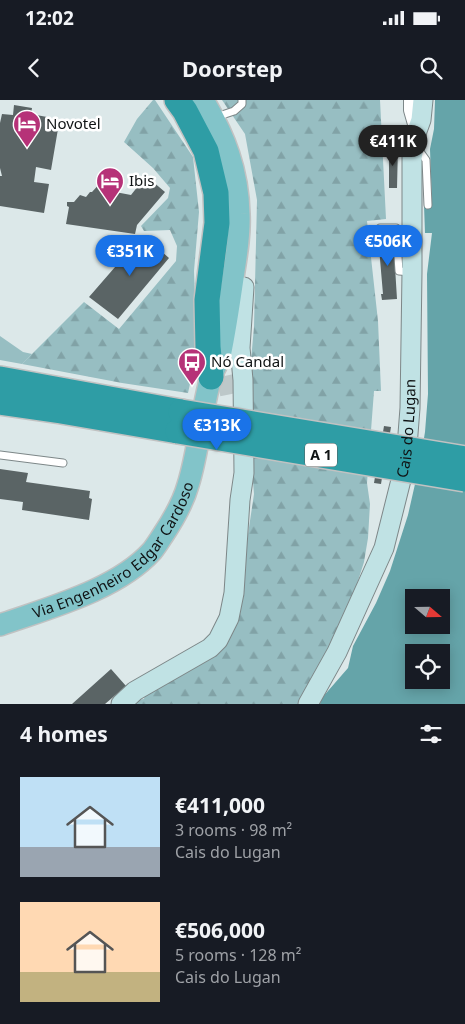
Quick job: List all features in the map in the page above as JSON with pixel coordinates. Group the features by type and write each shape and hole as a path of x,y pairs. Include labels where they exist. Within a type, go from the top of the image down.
{"highway":[{"path":"177,100 185,111 206,151 216,193 217,223 207,300 212,340 211,377"},
{"name":"A 1","path":"0,379 179,422 465,479"},
{"name":"A 1","path":"0,402 61,411 179,422 465,460"}],"main road":[{"name":"Via Engenheiro Edgar Cardoso","path":"0,625 59,604 95,589 128,572 152,550 172,521 188,485 211,377 219,359 223,308 238,243 239,214 232,164 225,140 203,100"},
{"path":"217,107 234,142 244,182 247,226 244,287"}],"street":[{"path":"193,100 214,138 226,182 228,224 223,308"},
{"path":"411,100 411,110 417,131"},
{"name":"Cais do Lugan","path":"308,704 337,652 384,548 406,460 410,408 412,158 421,120 423,100"},
{"path":"121,704 136,691 210,648 218,640 229,618 234,593 240,500 244,472 243,380 240,348 244,287"},
{"path":"230,396 234,472 240,500"}],"lane":[{"path":"217,107 234,111 242,104 242,100"},
{"path":"413,151 421,153 426,160 428,205"},
{"path":"380,228 396,228 398,271 412,272"},
{"path":"0,455 63,463"}],"green space":[{"path":"155,100 193,157 199,212 194,271 197,352 188,393 122,383 22,364 84,302 119,329 176,261 177,246 170,230 144,231 141,226 168,198 170,188 153,168 124,142 137,119"},
{"path":"222,100 380,100 386,219 367,221 378,321 381,391 374,391 367,483 370,504 368,538 364,562 357,584 328,652 299,704 130,704 144,699 145,694 223,646 238,622 244,561 254,494 247,405 254,327 257,200 245,134"},
{"path":"0,336 23,352 32,354 22,364 0,360"}],"shaded area":[{"path":"435,100 465,100 465,704 320,704 321,699 348,668 353,646 376,603 390,571 408,515 420,462 428,394 427,274 432,233 425,233 424,205 432,205 430,149 434,129"}],"building":[{"name":"Novotel","path":"14,105 32,108 31,114 47,117 45,126 58,129 51,170 36,167 34,182 49,184 44,213 0,206 0,176 2,176 0,168 0,123 2,114 13,115"},
{"path":"389,146 398,146 397,188 389,188"},
{"name":"Ibis","path":"146,176 165,192 137,225 135,234 66,224 69,207 67,202 74,202 80,195 86,197 103,180 104,185 109,186 110,191 131,195"},
{"path":"393,235 397,299 382,300 378,236"},
{"path":"142,236 152,244 155,240 164,247 161,251 169,258 118,319 89,297"},
{"path":"384,426 391,427 390,433 383,432"},
{"path":"0,469 28,473 26,482 90,491 89,498 92,499 89,520 22,510 23,502 0,499"},
{"path":"375,477 382,478 381,484 374,483"},
{"path":"111,669 126,686 105,704 72,704"}],"tunnel":[{"path":"222,348 230,396"}],"place":[{"name":"Novotel","path":"27,148"},
{"name":"Ibis","path":"110,205"},
{"name":"Nó Candal","path":"192,386"}]}
